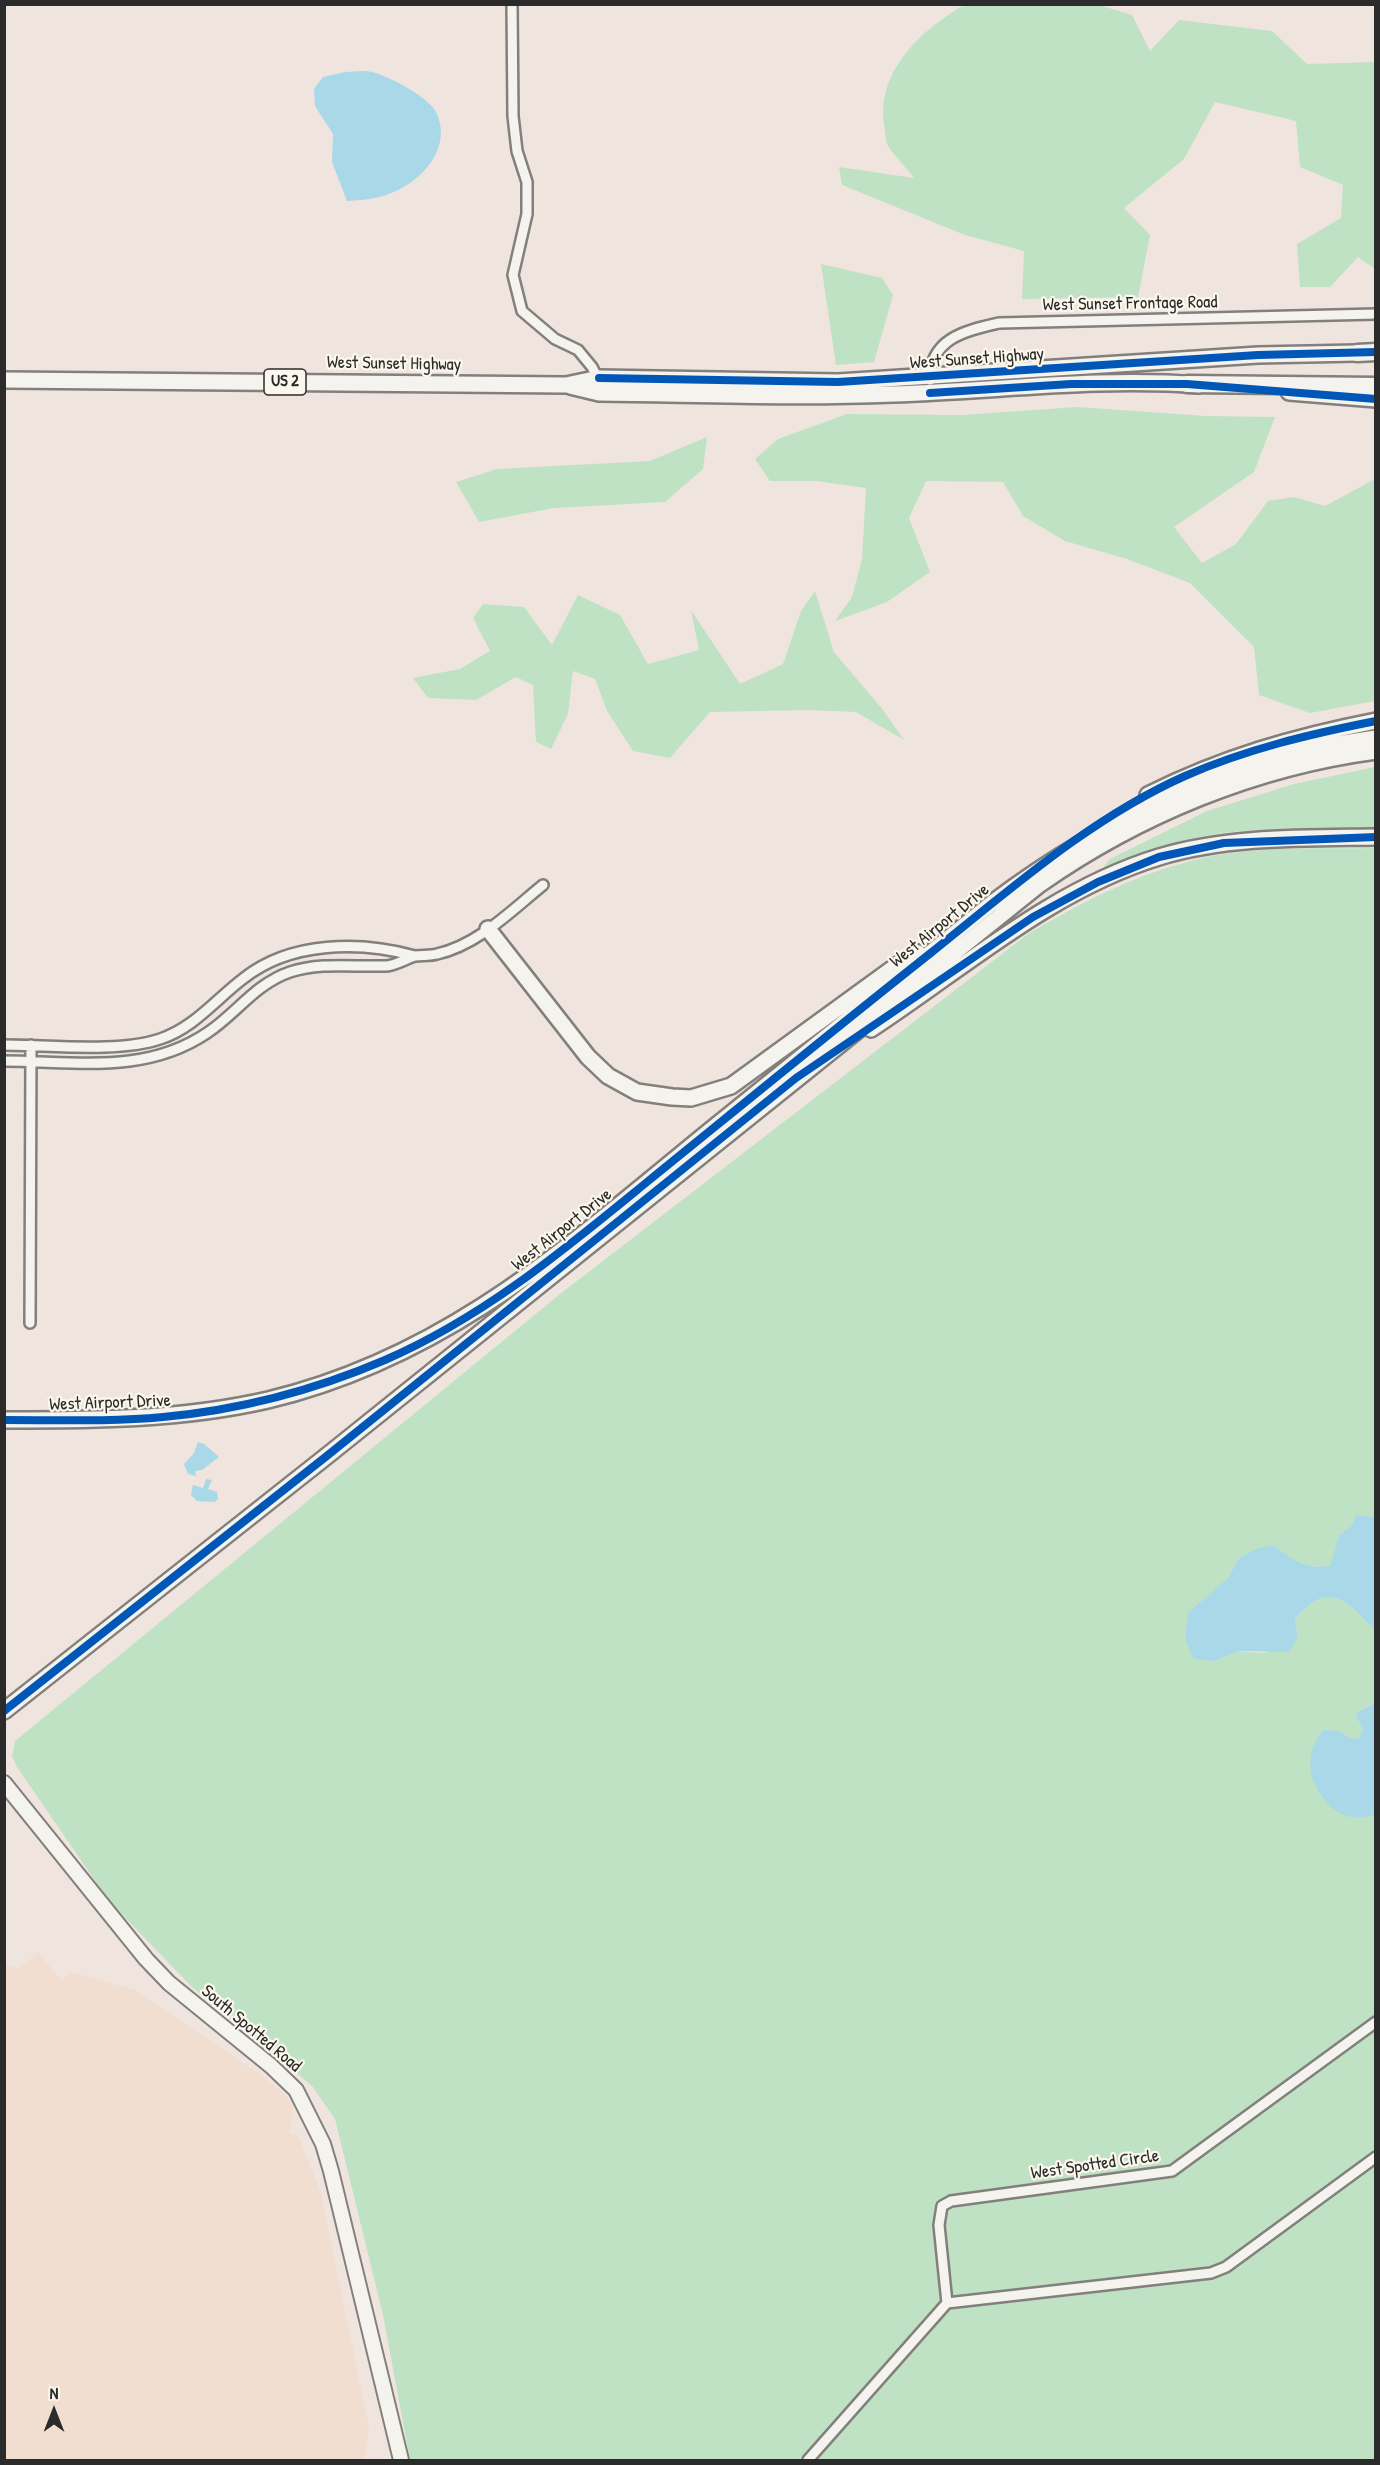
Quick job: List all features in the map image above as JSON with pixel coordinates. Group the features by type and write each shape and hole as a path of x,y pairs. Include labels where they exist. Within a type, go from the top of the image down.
{"highway":[{"path":"1358,353 1376,352"},
{"name":"US 2","path":"1187,384 1376,386"}],"main road":[{"name":"West Sunset Highway","path":"4,380 566,385 778,395 930,385 1258,354 1358,353"},
{"name":"West Sunset Highway","path":"930,385 1187,384 1376,399"},
{"path":"1048,862 1084,832 1128,805 1183,778 1240,754 1292,739 1376,721"},
{"name":"West Airport Drive","path":"4,1420 118,1420 210,1411 269,1399 314,1386 384,1360 436,1335 542,1267 964,926 1048,862 1124,818 1210,779 1293,753 1376,738"},
{"name":"West Airport Drive","path":"4,1711 1058,871 1107,841 1196,799 1252,779 1312,762 1376,751"},
{"path":"796,1078 1033,917 1089,886 1129,869 1159,857 1224,843 1376,837"},
{"path":"488,929 588,1057 608,1076 637,1092 691,1098 731,1086 896,966 964,926"},
{"name":"South Spotted Road","path":"4,1783 146,1959 186,1998 271,2066 296,2090 312,2118 329,2162 401,2460"}],"street":[{"path":"512,4 513,116 517,151 527,182 527,214 513,275 522,311 555,339 578,350 598,386"},
{"name":"West Sunset Frontage Road","path":"930,385 930,364 940,345 968,330 999,323 1376,314"},
{"path":"4,1061 141,1061 176,1051 212,1030 259,988 289,972 329,966 388,966 415,956 437,954 488,929 543,885"},
{"path":"4,1045 133,1044 170,1035 198,1018 259,967 283,956 328,948 389,949 415,956"},
{"path":"283,956 289,972"},
{"path":"170,1035 176,1051"},
{"path":"30,1323 31,1045"},
{"name":"West Spotted Circle","path":"947,2303 939,2225 942,2206 951,2201 1172,2171 1376,2022"},
{"path":"808,2460 947,2303 1211,2273 1226,2267 1376,2157"}],"shaded area":[{"path":"38,1952 61,1980 70,1972 135,1990 265,2078 284,2094 293,2106 290,2134 298,2135 321,2193 369,2428 364,2460 5,2460 5,1965 19,1969"}],"green space":[{"path":"964,5 1099,5 1132,15 1150,51 1179,20 1272,31 1307,64 1375,62 1375,269 1358,257 1330,287 1300,287 1297,244 1341,218 1343,185 1300,167 1296,121 1215,102 1184,159 1124,208 1150,235 1138,297 1022,299 1024,251 965,235 842,185 839,167 914,178 887,144 884,104 888,86 895,69 919,39 933,26"},
{"path":"821,264 882,278 893,295 874,362 836,365"},
{"path":"1077,407 1206,416 1275,417 1254,472 1174,527 1202,563 1236,544 1268,501 1294,497 1325,506 1375,479 1375,701 1310,713 1259,695 1254,647 1190,583 1127,559 1065,541 1023,516 1003,482 926,481 909,518 930,572 887,602 835,621 852,597 862,559 866,488 816,481 770,481 755,459 778,439 847,414 962,415"},
{"path":"707,437 703,469 665,502 554,508 479,522 456,482 497,469 650,461"},
{"path":"815,591 834,652 883,710 904,740 856,712 809,710 710,712 670,758 633,751 607,711 595,679 573,671 568,714 551,749 536,742 533,685 516,677 476,700 428,698 413,678 460,669 490,651 473,618 483,604 524,607 552,645 578,595 620,615 648,664 699,650 691,610 740,684 783,664 801,611"},
{"path":"1375,767 1375,828 1276,829 1226,833 1177,842 1103,868 1110,859 1207,811 1294,784"},
{"path":"1375,848 1375,1517 1356,1515 1351,1526 1339,1535 1332,1565 1307,1566 1287,1556 1274,1545 1239,1558 1228,1578 1210,1596 1215,1661 1237,1651 1265,1653 1298,1637 1295,1619 1307,1607 1328,1597 1346,1603 1375,1631 1375,1703 1358,1712 1356,1718 1363,1728 1359,1738 1352,1739 1339,1731 1350,1817 1375,1815 1375,2460 410,2460 383,2315 335,2119 312,2086 192,1987 109,1901 17,1767 12,1756 15,1741 560,1294 1028,934 1108,891 1172,866 1194,860 1261,850"}],"water":[{"path":"369,71 409,88 433,108 441,129 440,143 435,156 426,168 403,188 372,199 347,201 332,162 333,134 315,106 314,89 323,77 345,72"},
{"path":"198,1442 204,1444 219,1457 202,1470 195,1471 196,1476 188,1474 184,1464 194,1453"},
{"path":"206,1479 212,1480 208,1489 217,1492 218,1499 215,1502 197,1501 191,1495 193,1485 203,1488"},
{"path":"1356,1515 1375,1517 1375,1631 1346,1603 1328,1597 1307,1607 1295,1619 1298,1637 1289,1652 1238,1651 1215,1661 1194,1659 1185,1640 1188,1613 1228,1578 1239,1558 1258,1548 1274,1545 1300,1563 1314,1567 1331,1565 1339,1535 1351,1526"},
{"path":"1375,1703 1375,1815 1347,1816 1326,1802 1318,1791 1311,1774 1313,1747 1323,1730 1339,1731 1352,1739 1359,1738 1363,1728 1356,1718 1358,1712"}],"cycle path":[{"path":"599,378 838,382 1258,355 1376,352"},
{"path":"930,393 1071,384 1187,384 1376,399"},
{"path":"4,1420 124,1420 191,1414 248,1404 331,1381 421,1343 490,1302 554,1256 992,903 1053,856 1117,812 1150,793 1208,766 1279,743 1376,721"},
{"path":"4,1711 328,1455 796,1078 1033,917 1098,882 1159,857 1224,843 1376,837"}]}
